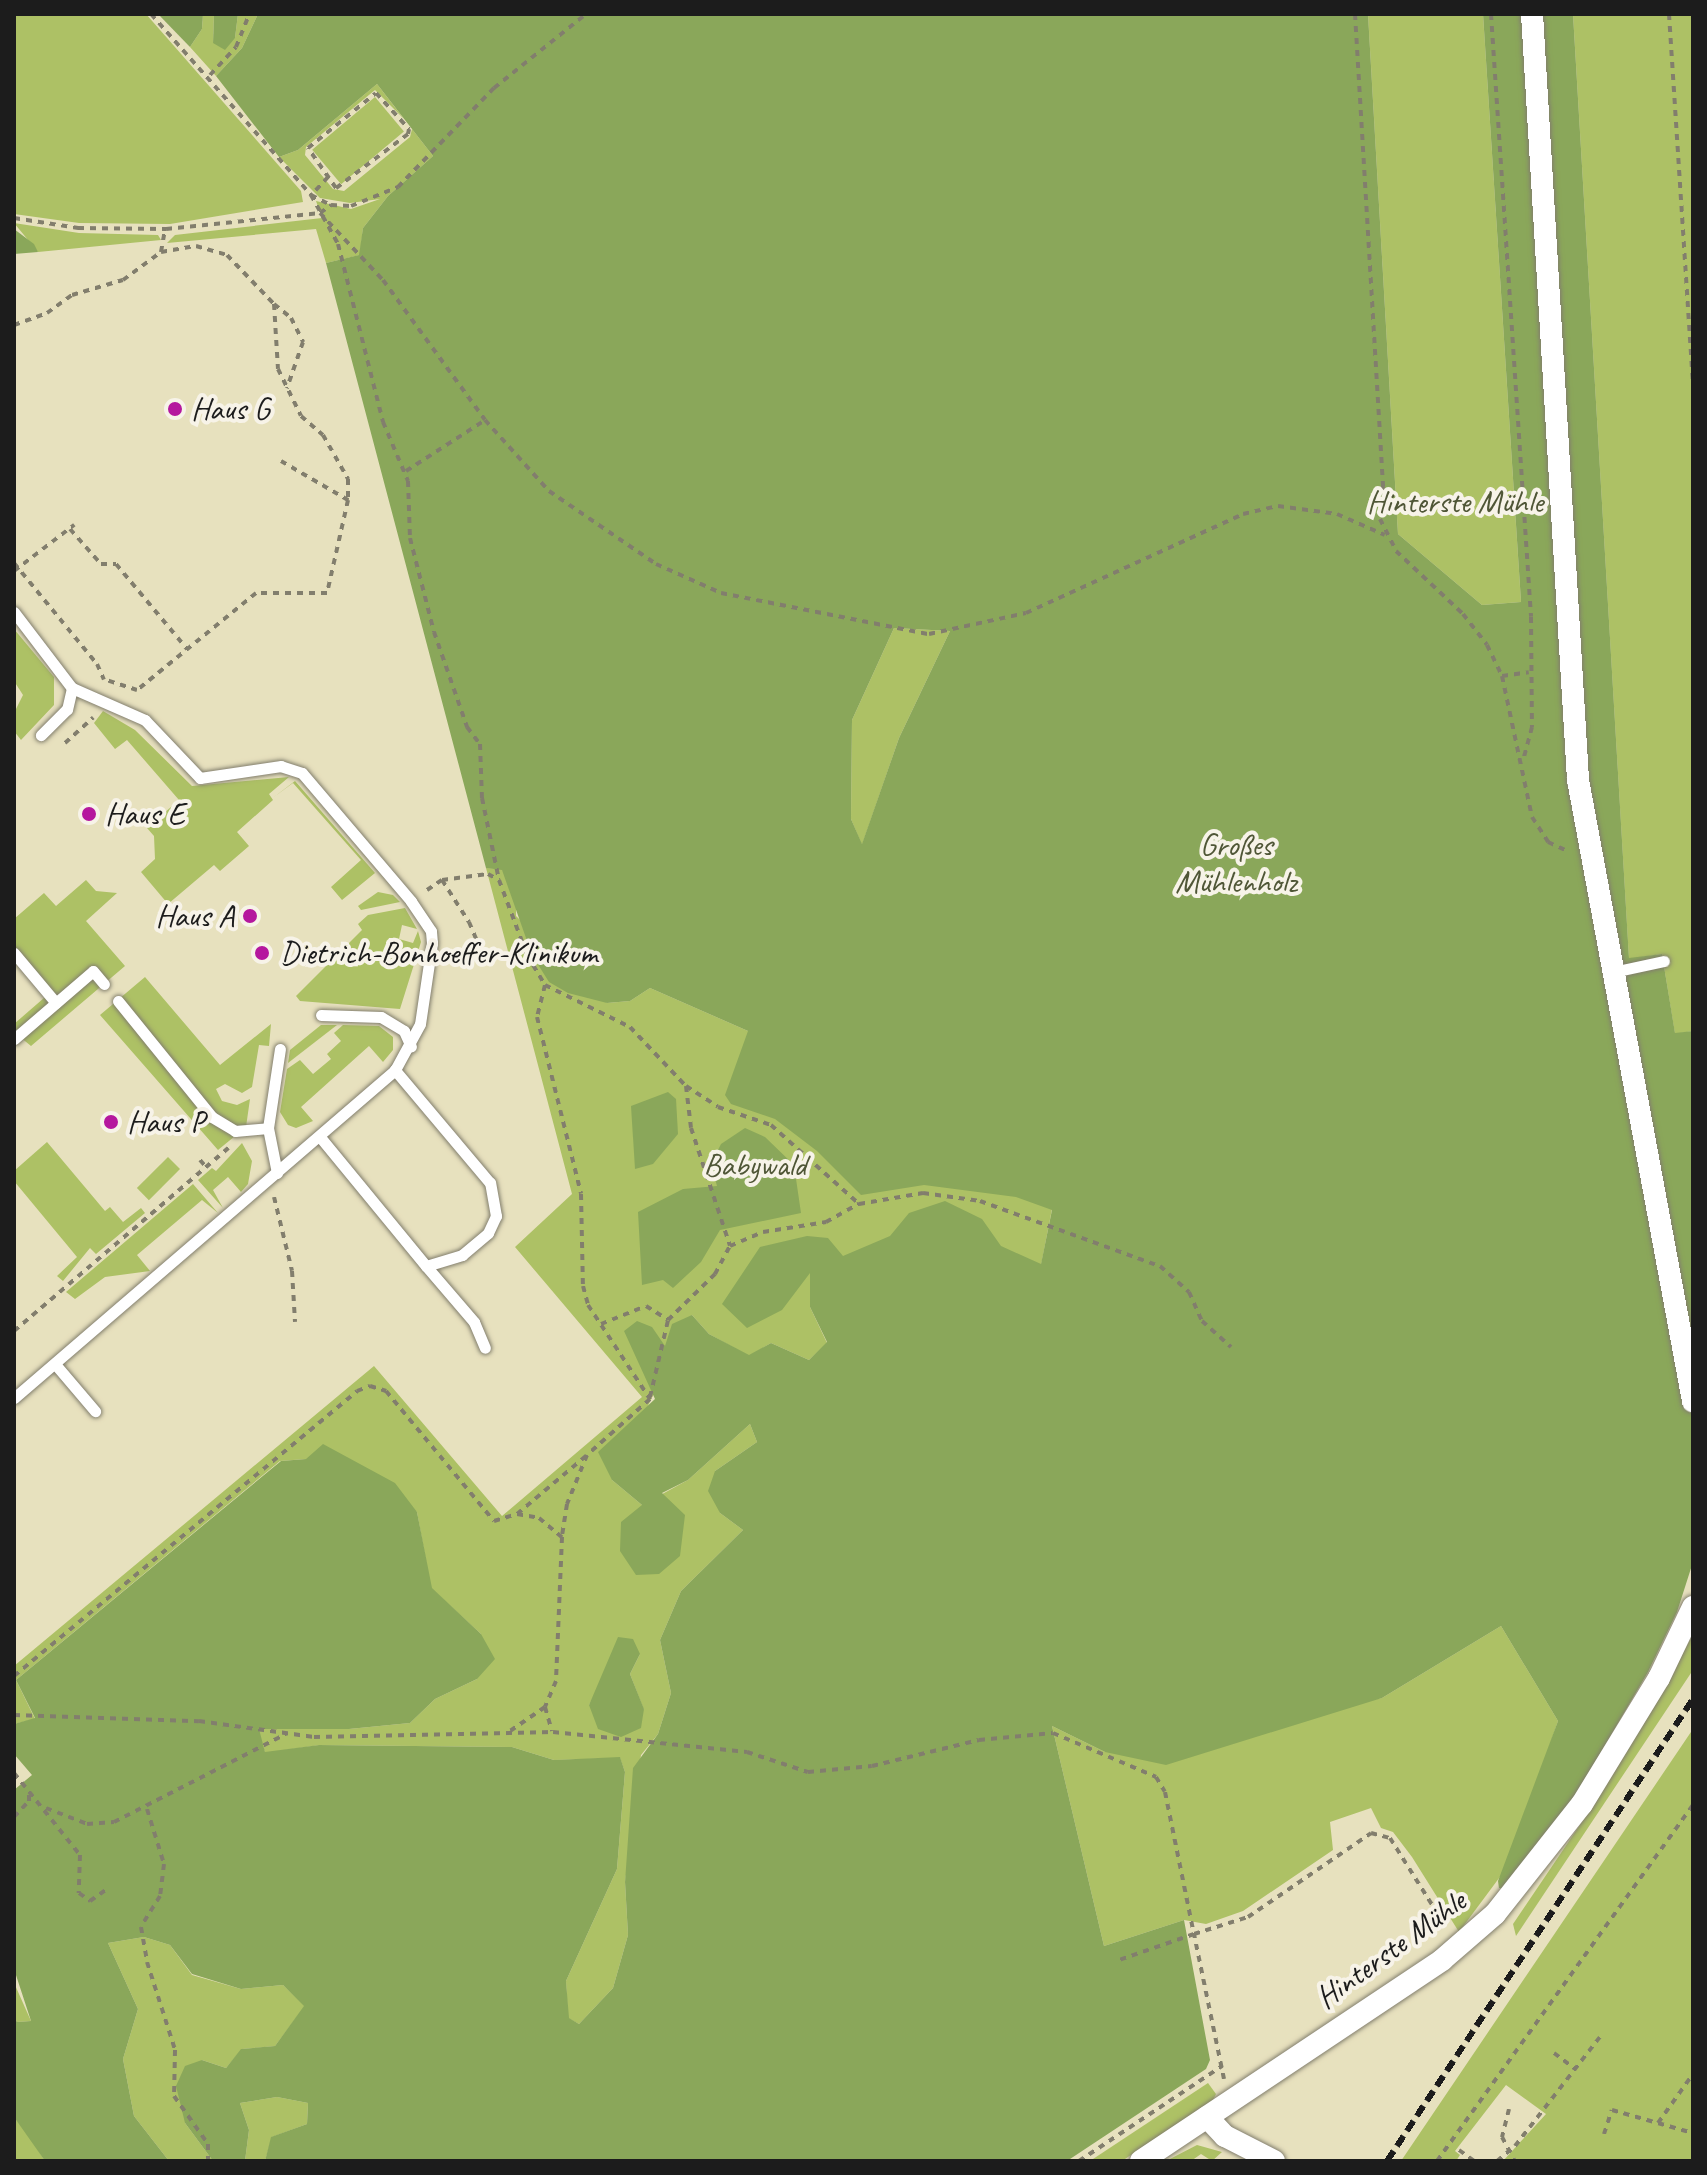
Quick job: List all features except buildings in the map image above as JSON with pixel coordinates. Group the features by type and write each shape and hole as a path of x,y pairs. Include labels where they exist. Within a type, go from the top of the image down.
{"street":[{"path":"1532,14 1578,780 1588,857 1613,972 1693,1401"},
{"name":"Hinterste Mühle","path":"1141,2161 1461,1946 1542,1860 1582,1804 1659,1678 1693,1607"},
{"path":"1207,2117 1225,2136 1274,2161"}],"lane":[{"path":"14,612 72,688 145,720 200,778 281,766 302,773 411,901 431,931 432,943 420,1024 411,1047 395,1070 14,1398"},
{"path":"41,735 67,709 72,688"},
{"path":"14,953 56,1003"},
{"path":"1613,972 1664,961"},
{"path":"14,1039 93,971 104,984"},
{"path":"118,1001 192,1097 212,1117 246,1133 268,1128"},
{"path":"321,1015 381,1017 404,1031 411,1047"},
{"path":"277,1173 268,1128 280,1049"},
{"path":"395,1070 490,1183 496,1197 488,1233 462,1255 426,1266"},
{"path":"320,1137 474,1322 485,1348"},
{"path":"55,1364 95,1411"}],"path":[{"path":"151,14 210,75 311,195 338,244 383,422 406,471 410,538 434,632 467,727 480,744 482,798 499,880 527,955 545,985 637,1032 686,1086 718,1107 771,1125 859,1204"},
{"path":"210,75 236,47 249,14"},
{"path":"311,195 331,205 351,206 398,187 494,88 586,14"},
{"path":"1355,14 1383,486 1380,519 1385,535"},
{"path":"1491,14 1531,617 1529,672 1532,727 1522,763"},
{"path":"1669,14 1693,383"},
{"path":"380,93 409,129 342,188 328,177 308,148 380,93"},
{"path":"311,195 328,177"},
{"path":"14,218 78,228 166,229 320,213 331,205"},
{"path":"320,213 383,280 485,420 549,491 656,564 721,593 929,634 1026,613 1243,514 1278,506 1337,514 1385,535 1463,614 1502,676 1532,817 1548,842 1588,857"},
{"path":"161,252 166,229"},
{"path":"1682,234 1693,233"},
{"path":"14,325 47,313 72,295 123,280 161,252 196,246 227,255 291,318 303,342 287,388"},
{"path":"104,679 137,690 256,593 327,593 348,500 340,459 301,416 287,388 274,349 274,304"},
{"path":"406,471 485,420"},
{"path":"281,461 348,500"},
{"path":"16,570 72,527 101,564 116,564 187,649"},
{"path":"14,563 16,570 97,664 104,679 103,699 90,722 65,743"},
{"path":"1502,676 1529,672"},
{"path":"411,901 442,880 488,874 499,880"},
{"path":"442,880 469,922 485,960"},
{"path":"545,985 537,1017 581,1194 583,1286 601,1324 650,1399"},
{"path":"686,1086 691,1128 730,1246"},
{"path":"14,1331 246,1133"},
{"path":"200,1160 206,1167"},
{"path":"267,1182 292,1271 295,1322"},
{"path":"14,1676 357,1391 370,1386 386,1391 494,1521 517,1514 650,1399 668,1320 715,1274 730,1246 763,1232 826,1222 859,1204 923,1193 980,1201 1082,1240 1130,1251 1160,1266 1189,1292 1202,1321 1231,1347"},
{"path":"601,1324 646,1306 668,1320"},
{"path":"553,1732 545,1707 560,1658 562,1537 567,1504 587,1455"},
{"path":"517,1514 539,1518 562,1537"},
{"path":"507,1733 545,1707"},
{"path":"14,1715 199,1721 286,1733 553,1732 747,1752 808,1772 872,1766 979,1740 1053,1733 1156,1777 1172,1822 1184,1908 1194,1934 1222,2066 1079,2161"},
{"path":"46,1808 87,1824 114,1822 147,1809 286,1733"},
{"path":"14,1773 46,1808 80,1855 79,1893 90,1901 107,1889"},
{"path":"14,1817 29,1801 29,1792"},
{"path":"1437,2161 1693,1805"},
{"path":"147,1809 164,1864 160,1896 141,1927 147,1962 175,2050 174,2096 208,2144 208,2161"},
{"path":"1119,1960 1248,1917 1371,1833 1390,1838 1461,1946"},
{"path":"1497,2161 1508,2152 1600,2037"},
{"path":"1554,2053 1575,2069"},
{"path":"1658,2123 1693,2074"},
{"path":"1509,2109 1502,2137 1515,2161"},
{"path":"1604,2134 1612,2110 1693,2133"},
{"path":"1459,2150 1474,2161"}],"green space":[{"path":"14,14 146,14 301,191 303,202 170,224 79,223 14,214"},
{"path":"158,14 203,14 202,29 190,47"},
{"path":"203,14 214,14 213,43 235,38 238,14 258,14 242,48 216,76 190,47 202,29"},
{"path":"214,14 238,14 235,38 225,50 213,43"},
{"name":"Großes Mühlenholz","path":"258,14 1368,14 1398,534 1482,605 1521,602 1483,14 1573,14 1629,958 1662,954 1675,1033 1693,1031 1693,1562 1677,1612 1648,1672 1574,1798 1506,1889 1499,1888 1498,1881 1558,1721 1501,1626 1382,1698 1166,1765 1105,1752 1052,1726 1104,1946 1184,1920 1210,2060 1206,2069 1067,2161 265,2161 271,2137 307,2124 308,2103 277,2097 240,2103 249,2130 245,2161 213,2161 185,2123 176,2086 185,2066 202,2060 226,2068 241,2049 275,2046 304,2006 283,1985 241,1989 192,1974 170,1945 144,1937 108,1943 138,2009 123,2059 134,2116 169,2161 45,2161 14,2117 14,2016 17,2022 31,2021 14,1969 14,1790 32,1775 14,1754 14,1724 35,1718 16,1680 281,1461 306,1459 323,1444 395,1483 417,1512 432,1588 481,1634 495,1659 477,1679 435,1699 410,1723 349,1729 259,1729 265,1752 319,1745 512,1747 554,1760 620,1757 625,1772 617,1869 566,1981 569,2018 579,2024 613,1988 628,1935 625,1882 633,1768 658,1734 671,1693 660,1640 681,1591 743,1530 720,1513 708,1491 715,1471 757,1442 750,1424 688,1480 662,1493 685,1515 680,1556 659,1574 636,1575 620,1551 621,1522 642,1505 612,1480 598,1452 655,1399 624,1331 637,1321 652,1327 665,1346 672,1324 692,1315 709,1334 749,1355 771,1343 809,1360 827,1342 810,1307 810,1273 782,1310 747,1328 722,1304 760,1247 807,1236 828,1238 843,1256 890,1236 909,1213 945,1201 982,1219 1001,1246 1041,1264 1052,1210 1016,1197 924,1185 861,1195 817,1151 775,1119 731,1104 725,1095 748,1031 650,988 630,1001 607,1003 568,993 549,982 532,955 502,870 486,868 326,263 359,255 363,228 388,196 433,156 377,84 298,150 279,157 216,76 242,48","holes":["894,628 950,631 899,738 862,844 851,819 852,720"]},
{"name":"Hinterste Mühle","path":"1368,14 1483,14 1521,602 1482,605 1398,534"},
{"name":"Hinterste Mühle","path":"1573,14 1693,14 1693,1031 1675,1034 1662,954 1629,959"},
{"path":"377,84 404,119 375,90 306,147 305,155 333,189 344,191 410,137 412,129 433,156 388,196 363,228 360,255 326,263 316,229 167,243 175,235 322,218 316,201 351,209 380,199 350,203 320,198 279,157 298,150"},
{"path":"375,97 404,131 341,184 312,150"},
{"path":"14,223 79,233 158,235 161,240 38,252"},
{"path":"14,229 34,244 38,252 14,254"},
{"path":"894,628 950,631 899,738 862,845 851,819 852,720"},
{"path":"14,629 54,677 54,705 21,740 14,731 14,713 23,695 14,681"},
{"path":"103,711 135,730 192,786 289,777 269,794 273,800 237,832 249,846 220,871 214,865 168,904 141,872 155,859 154,836 147,828 179,800 127,740 115,749 94,723"},
{"path":"295,781 375,873 342,900 331,887 361,860 293,783 274,797"},
{"name":"Babywald","path":"486,868 502,869 516,897 516,916 607,1003 630,1001 650,988 748,1031 1052,1209 1034,1301 810,1307 827,1343 809,1360 771,1343 749,1356 709,1334 692,1315 612,1480 642,1505 688,1480 750,1424 757,1442 715,1471 720,1513 743,1530 681,1591 660,1640 671,1693 658,1734 641,1755 625,1882 628,1935 613,1988 579,2024 568,2018 566,1981 617,1869 625,1772 620,1758 554,1760 512,1747 320,1745 265,1753 258,1729 349,1729 410,1723 435,1699 477,1679 481,1634 431,1588 417,1512 306,1459 280,1461 16,1680 35,1719 14,1724 14,1666 374,1366 502,1516 642,1397 515,1247 572,1194","holes":["640,1654 630,1674 644,1710 589,1705 605,1675"]},
{"path":"86,880 96,891 117,893 86,921 125,966 31,1046 14,1032 14,1024 52,991 14,946 14,919 44,893 56,906"},
{"path":"378,892 393,895 400,902 361,910 358,906"},
{"path":"405,908 417,929 402,925 399,939 413,943 418,931 421,942 400,1009 300,1001 296,996 362,930 358,924 368,915"},
{"path":"145,977 220,1065 271,1024 269,1046 259,1045 252,1087 242,1093 225,1084 216,1089 222,1101 237,1105 250,1099 246,1127 218,1150 100,1015"},
{"path":"321,1025 337,1025 288,1063 290,1050"},
{"path":"343,1025 379,1026 393,1037 393,1050 383,1062 369,1046 301,1107 313,1121 296,1128 288,1125 280,1112 287,1069 300,1060 313,1074 331,1059 327,1054 341,1041 334,1033"},
{"path":"668,1092 676,1099 678,1134 653,1164 635,1169 631,1106"},
{"name":"Babywald","path":"745,1128 765,1137 794,1165 801,1213 720,1230 701,1262 673,1288 663,1280 642,1285 638,1212 683,1189 717,1186 711,1164 721,1144"},
{"path":"47,1142 105,1211 110,1207 123,1222 141,1208 145,1213 96,1254 90,1248 63,1281 57,1276 77,1257 14,1181 14,1171"},
{"path":"242,1143 252,1161 248,1184 241,1192 228,1177 213,1190 223,1208 198,1180 212,1168 216,1171"},
{"path":"168,1157 180,1169 149,1200 137,1188"},
{"path":"193,1184 218,1213 202,1200 137,1255 150,1271 105,1277 75,1299 66,1292"},
{"path":"1501,1626 1558,1721 1508,1866 1459,1932 1412,1857 1393,1832 1381,1828 1371,1808 1330,1822 1333,1850 1243,1911 1206,1924 1184,1920 1104,1946 1052,1726 1105,1752 1382,1698"},
{"path":"1693,1635 1693,1670 1516,1936 1513,1924 1590,1810"},
{"path":"618,1637 633,1639 640,1654 630,1674 644,1709 641,1728 621,1737 598,1729 589,1705"},
{"path":"1693,1729 1693,2161 1503,2161 1546,2114 1506,2085 1455,2151 1460,2155 1456,2161 1401,2161"},
{"path":"144,1937 170,1945 192,1975 241,1989 283,1985 305,2006 275,2046 242,2049 226,2068 202,2060 185,2123 213,2161 169,2161 134,2116 123,2059 138,2009 108,1943"},
{"path":"14,1969 15,1985 31,2021 17,2022 14,2016"},
{"path":"1208,2083 1216,2094 1213,2100 1122,2161 1090,2161"},
{"path":"277,2097 308,2103 307,2124 272,2137 265,2161 245,2161 249,2130 240,2103"},
{"path":"14,2117 28,2134 45,2161 14,2161"},
{"path":"1197,2145 1222,2152 1212,2161 1201,2154 1191,2161 1166,2161"}],"railway":[{"path":"1387,2161 1693,1699"}],"place":[{"name":"Haus G","path":"175,409"},
{"name":"Haus E","path":"89,814"},
{"name":"Haus A","path":"250,916"},
{"name":"Dietrich-Bonhoeffer-Klinikum","path":"262,953"},
{"name":"Haus P","path":"111,1122"}]}
